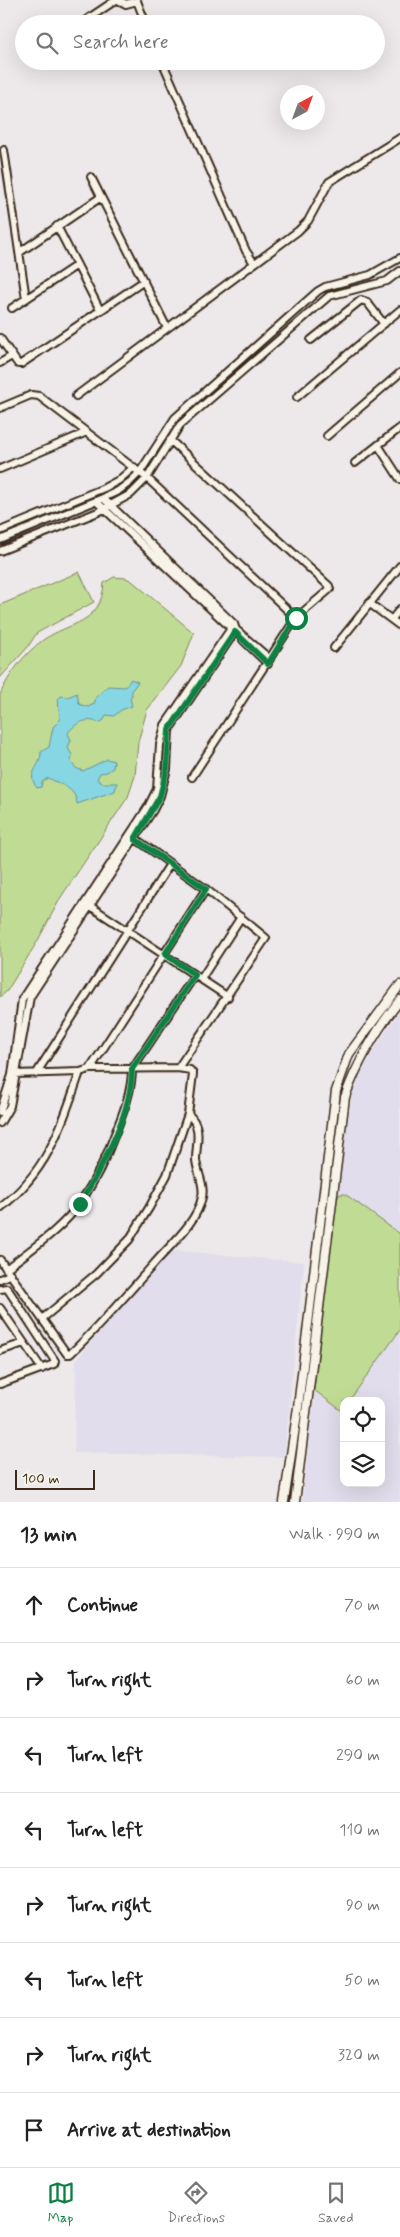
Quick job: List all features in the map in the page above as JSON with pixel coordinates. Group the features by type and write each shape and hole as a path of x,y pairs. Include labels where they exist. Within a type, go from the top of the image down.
{"street":[{"path":"94,15 117,0 126,4 137,1 142,15"},
{"path":"166,70 246,252 254,263"},
{"path":"76,396 305,225 330,182 400,138"},
{"path":"4,150 26,299"},
{"path":"91,177 167,328"},
{"path":"20,252 101,197"},
{"path":"57,226 100,310"},
{"path":"0,540 118,491 137,470 175,418 318,291 324,287 370,275 400,258"},
{"path":"12,308 77,265"},
{"path":"0,551 111,506 131,494 147,478 180,425 329,296 387,281 400,271"},
{"path":"0,338 18,364 21,364 144,282"},
{"path":"311,340 361,300 367,302 384,324"},
{"path":"297,397 400,312"},
{"path":"0,363 12,356"},
{"path":"327,436 400,373"},
{"path":"0,408 35,394 147,478 296,618"},
{"path":"355,463 400,428"},
{"path":"0,469 87,432"},
{"path":"170,440 328,584 330,589 296,618 192,777"},
{"path":"378,445 400,480"},
{"path":"0,531 104,488 137,470"},
{"path":"99,499 111,506 233,629"},
{"path":"99,499 104,509 269,662"},
{"path":"334,648 400,566"},
{"path":"369,603 400,626"},
{"path":"392,619 400,608"},
{"path":"0,1123 10,1106 22,999 132,837 157,789 160,744 165,725 233,629"},
{"path":"132,837 206,889 266,938 228,997 178,1068"},
{"path":"36,1074 170,864"},
{"path":"90,1069 206,889"},
{"path":"87,904 228,997"},
{"path":"0,1279 53,1232 80,1204 106,1158 132,1081 132,1069 241,917"},
{"path":"295,1502 336,1091 349,1054 400,986"},
{"path":"284,1502 346,1096 354,1070 373,1036 400,1000"},
{"path":"15,1074 80,1072 90,1069 178,1068 190,1070 193,1074 188,1114 167,1175 129,1240 96,1274 42,1319"},
{"path":"0,1208 14,1197 39,1170 58,1135 80,1072"},
{"path":"0,1112 15,1074"},
{"path":"0,1260 67,1354 70,1354 98,1328 181,1234 198,1210 203,1195 196,1161 198,1137 195,1122 188,1114"},
{"path":"0,1288 7,1288 54,1358 54,1364 0,1384"},
{"path":"0,1308 42,1369"},
{"path":"0,1351 24,1342"}],"shaded area":[{"path":"400,1010 400,1502 302,1502 343,1151 355,1079"},
{"path":"171,1250 304,1262 284,1457 74,1453 76,1360"}],"green space":[{"path":"79,572 94,602 37,633 27,648 0,678 0,605"},
{"path":"114,577 126,578 132,581 194,633 181,666 147,710 138,742 135,776 128,797 61,897 37,942 7,991 0,997 0,695 18,665 36,645 91,614 102,597 104,583"},
{"path":"340,1194 345,1194 400,1234 400,1330 352,1397 340,1397 340,1410 314,1390 336,1200"}],"water":[{"path":"131,679 138,682 132,690 130,698 132,706 121,710 114,716 106,715 104,720 99,723 95,721 82,722 74,726 68,733 71,740 68,748 72,755 71,762 76,768 83,771 107,759 114,761 113,768 107,772 100,773 97,779 102,783 117,783 115,791 77,804 71,790 48,778 42,782 41,787 37,788 34,783 33,774 39,763 41,752 49,747 53,727 60,720 58,699 61,696 68,697 77,693 79,704 88,707 94,704 96,697 108,686 125,687"}],"route":[{"path":"80,1204 106,1158 124,1112 132,1081 132,1069 195,975 165,954 206,889 135,839 160,796 167,769 169,730 235,632 268,664 296,618"}]}
